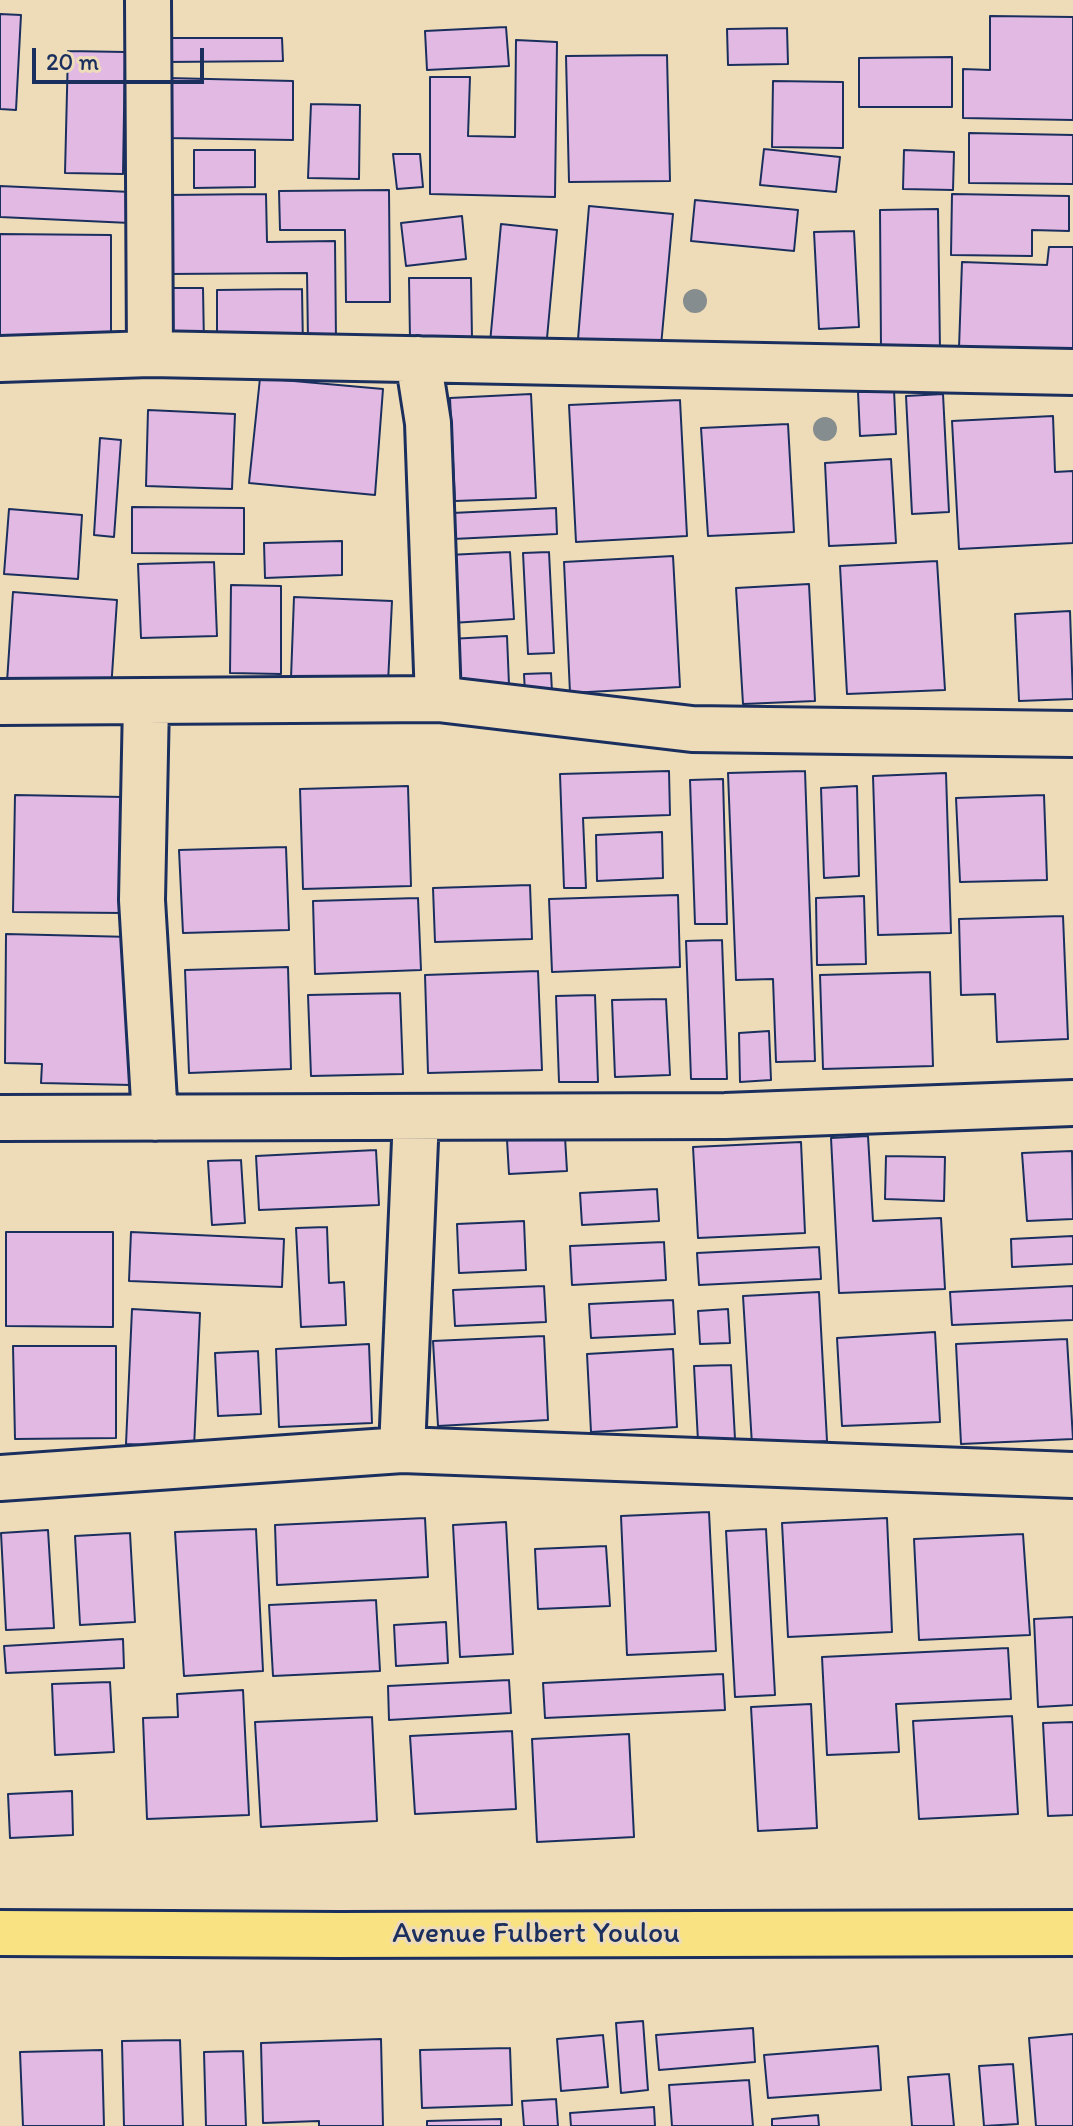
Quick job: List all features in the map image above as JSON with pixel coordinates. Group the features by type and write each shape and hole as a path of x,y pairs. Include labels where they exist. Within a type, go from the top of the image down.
{"main road":[{"name":"Avenue Fulbert Youlou","path":"0,1933 1073,1933"}],"street":[{"path":"148,0 150,354"},
{"path":"0,359 150,354 1073,372"},
{"path":"418,359 428,423 438,699"},
{"path":"0,702 438,699 692,729 1073,734"},
{"path":"146,703 142,900 155,1118"},
{"path":"0,1118 725,1116 1073,1103"},
{"path":"402,1450 416,1117"},
{"path":"0,1478 402,1450 1073,1475"}],"building":[{"path":"0,14 21,15 16,110 0,109"},
{"path":"990,16 1073,17 1073,120 963,118 963,69 990,70"},
{"path":"506,27 509,66 427,70 425,31"},
{"path":"787,28 788,64 728,65 727,29"},
{"path":"165,38 282,38 283,61 165,62"},
{"path":"516,40 557,42 555,197 430,194 430,77 470,77 468,136 515,137"},
{"path":"68,51 125,52 123,174 65,173"},
{"path":"667,55 670,181 569,182 566,56"},
{"path":"952,57 952,107 859,107 859,58"},
{"path":"167,78 293,81 293,140 166,138"},
{"path":"773,81 843,82 843,148 772,147"},
{"path":"311,104 360,105 359,179 308,178"},
{"path":"969,133 1073,135 1073,184 969,183"},
{"path":"764,149 840,157 836,192 760,185"},
{"path":"194,150 255,150 255,187 194,188"},
{"path":"904,150 954,152 953,190 903,189"},
{"path":"393,154 420,154 423,187 397,189"},
{"path":"0,186 131,192 130,223 0,217"},
{"path":"389,190 390,302 346,302 345,230 280,230 279,191"},
{"path":"266,194 267,242 335,241 336,341 308,341 307,273 167,274 166,195"},
{"path":"952,194 1069,196 1069,231 1032,230 1032,256 951,255"},
{"path":"695,200 798,210 794,251 691,241"},
{"path":"589,206 673,214 661,346 578,339"},
{"path":"938,209 940,351 881,351 880,210"},
{"path":"462,216 466,259 406,266 401,223"},
{"path":"501,224 557,230 546,349 490,343"},
{"path":"854,231 859,327 819,329 814,232"},
{"path":"0,234 111,235 111,338 0,337"},
{"path":"1049,247 1073,247 1073,352 959,348 962,262 1047,265"},
{"path":"409,278 471,278 472,339 410,339"},
{"path":"161,288 203,288 204,345 162,346"},
{"path":"302,289 303,348 217,348 217,290"},
{"path":"260,378 383,389 375,495 249,483"},
{"path":"894,390 896,434 860,436 858,392"},
{"path":"531,394 536,498 455,501 450,398"},
{"path":"943,394 949,512 912,514 906,396"},
{"path":"680,400 687,536 576,542 569,405"},
{"path":"148,410 235,414 232,489 146,486"},
{"path":"1053,416 1055,472 1073,471 1073,543 959,549 952,421"},
{"path":"788,424 794,532 708,536 701,428"},
{"path":"100,438 121,440 114,537 94,535"},
{"path":"891,459 896,543 829,546 825,463"},
{"path":"132,507 244,508 244,554 132,553"},
{"path":"556,508 557,534 453,539 452,513"},
{"path":"9,509 82,515 78,579 4,574"},
{"path":"342,541 342,575 265,578 264,543"},
{"path":"510,552 514,619 452,623 448,555"},
{"path":"549,552 554,653 528,654 523,553"},
{"path":"673,556 680,687 570,693 564,562"},
{"path":"937,561 945,690 847,694 840,566"},
{"path":"214,562 217,636 141,638 138,564"},
{"path":"809,584 815,701 743,704 736,588"},
{"path":"231,585 281,586 281,674 230,673"},
{"path":"13,592 117,600 111,690 7,682"},
{"path":"294,597 392,601 388,683 291,678"},
{"path":"1070,611 1073,699 1019,701 1015,614"},
{"path":"507,636 509,685 451,687 449,639"},
{"path":"551,673 552,692 525,694 524,674"},
{"path":"669,771 670,815 583,818 586,888 564,888 560,774"},
{"path":"805,771 815,1061 776,1062 773,979 736,980 728,773"},
{"path":"946,773 951,933 878,935 873,776"},
{"path":"723,779 727,924 695,924 690,780"},
{"path":"408,786 411,886 303,889 300,789"},
{"path":"857,786 859,876 824,878 821,788"},
{"path":"15,795 124,797 123,913 13,912"},
{"path":"1044,795 1047,880 960,882 956,798"},
{"path":"662,832 663,878 597,881 596,835"},
{"path":"286,847 289,930 183,933 179,850"},
{"path":"530,885 532,939 435,942 433,888"},
{"path":"678,895 680,967 552,972 549,899"},
{"path":"864,896 866,964 817,965 816,898"},
{"path":"418,898 421,970 315,974 313,901"},
{"path":"1063,916 1068,1039 997,1042 995,994 961,995 959,919"},
{"path":"6,934 132,937 131,1085 41,1083 42,1064 5,1063"},
{"path":"722,940 727,1079 691,1079 686,941"},
{"path":"288,967 291,1069 189,1073 185,970"},
{"path":"538,971 542,1070 428,1073 425,975"},
{"path":"930,972 933,1066 823,1069 820,975"},
{"path":"400,993 403,1074 311,1076 308,995"},
{"path":"595,995 598,1082 559,1082 556,996"},
{"path":"666,999 670,1075 615,1077 612,1000"},
{"path":"769,1031 771,1080 740,1082 739,1033"},
{"path":"868,1136 873,1221 941,1218 945,1289 839,1293 831,1138"},
{"path":"565,1137 567,1171 509,1174 507,1140"},
{"path":"801,1142 805,1233 698,1238 693,1147"},
{"path":"376,1150 379,1205 259,1210 256,1156"},
{"path":"1072,1151 1073,1219 1027,1221 1022,1153"},
{"path":"886,1156 945,1157 944,1201 885,1199"},
{"path":"241,1160 245,1223 212,1225 208,1161"},
{"path":"657,1189 659,1221 582,1225 580,1193"},
{"path":"524,1221 526,1270 459,1273 457,1224"},
{"path":"327,1227 329,1283 344,1282 346,1325 301,1327 296,1228"},
{"path":"6,1232 113,1232 113,1327 6,1326"},
{"path":"131,1232 284,1239 282,1287 129,1281"},
{"path":"1073,1236 1073,1264 1012,1267 1011,1239"},
{"path":"664,1242 666,1280 572,1285 570,1246"},
{"path":"819,1247 821,1279 699,1285 697,1253"},
{"path":"544,1286 546,1322 455,1326 453,1290"},
{"path":"1073,1286 1073,1320 952,1325 950,1292"},
{"path":"819,1292 827,1441 752,1445 743,1296"},
{"path":"673,1300 675,1334 591,1338 589,1304"},
{"path":"132,1309 200,1313 194,1448 126,1444"},
{"path":"728,1309 730,1343 700,1344 698,1311"},
{"path":"935,1332 940,1422 842,1426 837,1338"},
{"path":"544,1336 548,1420 438,1426 433,1341"},
{"path":"1067,1339 1073,1439 961,1444 956,1344"},
{"path":"369,1344 372,1423 279,1427 276,1349"},
{"path":"13,1346 116,1346 116,1438 15,1439"},
{"path":"673,1349 677,1427 591,1432 587,1354"},
{"path":"258,1351 261,1414 218,1416 215,1353"},
{"path":"731,1365 735,1439 698,1441 694,1366"},
{"path":"709,1512 716,1651 627,1655 621,1516"},
{"path":"425,1518 428,1577 277,1585 275,1525"},
{"path":"887,1518 892,1632 788,1637 782,1523"},
{"path":"506,1522 513,1654 460,1657 453,1525"},
{"path":"256,1529 263,1671 184,1676 175,1532"},
{"path":"766,1529 775,1695 735,1697 726,1531"},
{"path":"48,1530 54,1628 6,1630 1,1533"},
{"path":"130,1533 135,1622 80,1625 75,1536"},
{"path":"1023,1534 1030,1635 919,1640 914,1539"},
{"path":"606,1546 610,1606 538,1609 535,1549"},
{"path":"376,1600 380,1671 273,1676 269,1605"},
{"path":"1073,1617 1073,1705 1038,1707 1034,1619"},
{"path":"446,1622 448,1663 396,1666 394,1625"},
{"path":"123,1639 124,1668 6,1673 4,1646"},
{"path":"1008,1648 1011,1699 896,1704 899,1752 827,1755 822,1657"},
{"path":"723,1674 725,1710 545,1718 543,1683"},
{"path":"509,1680 511,1713 389,1720 388,1686"},
{"path":"110,1682 114,1752 55,1755 52,1684"},
{"path":"243,1690 249,1815 147,1819 143,1718 178,1717 177,1694"},
{"path":"811,1704 817,1828 758,1831 751,1707"},
{"path":"1012,1716 1018,1814 919,1819 913,1721"},
{"path":"372,1717 377,1821 261,1827 255,1722"},
{"path":"1073,1722 1073,1815 1048,1816 1043,1723"},
{"path":"512,1731 516,1809 415,1814 410,1736"},
{"path":"629,1734 634,1837 537,1842 532,1739"},
{"path":"72,1791 73,1835 10,1838 8,1794"},
{"path":"643,2021 648,2090 621,2093 616,2023"},
{"path":"753,2028 755,2062 659,2070 656,2035"},
{"path":"1073,2034 1073,2126 1036,2126 1029,2038"},
{"path":"603,2035 608,2087 561,2091 557,2039"},
{"path":"381,2039 383,2126 319,2126 319,2121 263,2123 261,2043"},
{"path":"180,2040 183,2126 124,2126 122,2041"},
{"path":"878,2046 881,2090 768,2098 764,2055"},
{"path":"510,2048 512,2105 422,2108 420,2050"},
{"path":"102,2050 104,2126 23,2126 20,2052"},
{"path":"243,2051 246,2126 206,2126 204,2052"},
{"path":"1013,2064 1018,2124 984,2126 979,2066"},
{"path":"949,2074 954,2126 912,2126 908,2077"},
{"path":"749,2080 753,2126 672,2126 669,2085"},
{"path":"556,2099 558,2126 524,2126 522,2101"},
{"path":"654,2107 655,2126 571,2126 570,2113"},
{"path":"818,2115 819,2126 772,2126 772,2119"},
{"path":"501,2119 501,2126 427,2126 427,2121"}]}
